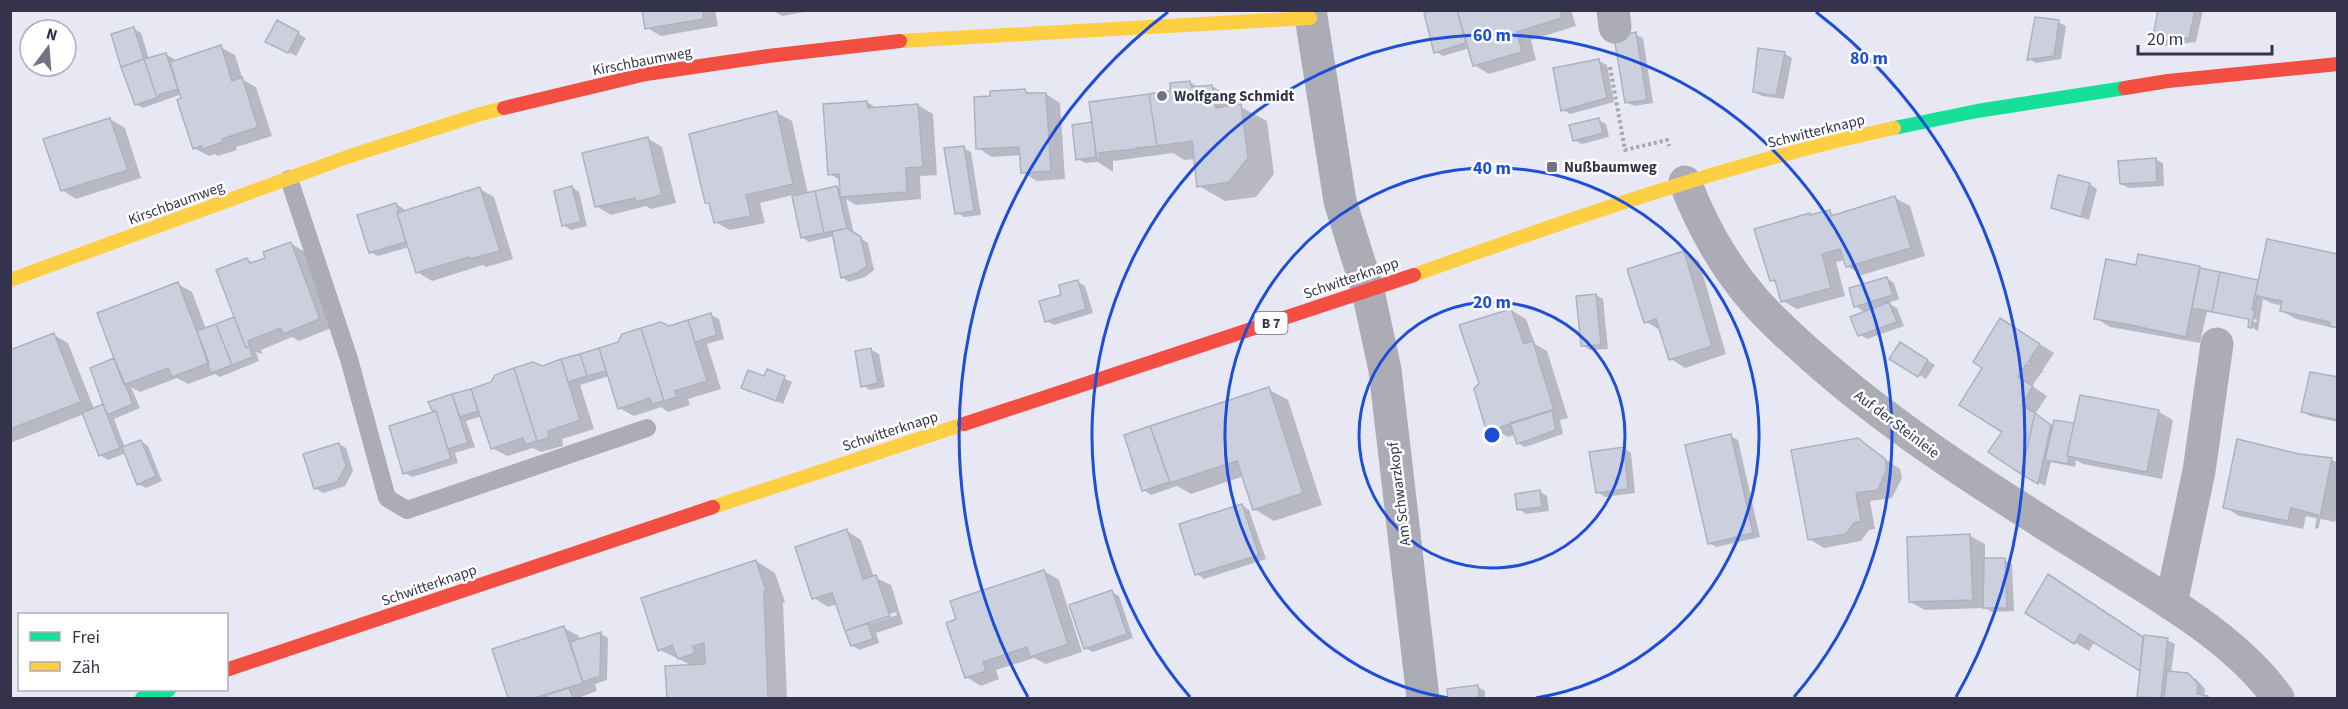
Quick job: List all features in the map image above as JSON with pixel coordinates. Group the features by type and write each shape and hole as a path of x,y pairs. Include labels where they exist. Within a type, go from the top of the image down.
{"main road":[{"name":"Kirschbaumweg","path":"10,280 289,179 477,115 646,74 768,56 905,40 1310,14"},
{"name":"Schwitterknapp","path":"228,669 1368,291 1558,223 1685,182 1853,137 1977,111 2168,81 2337,64"},
{"path":"142,699 166,691"}],"street":[{"path":"1310,14 1340,201 1368,291"},
{"name":"Auf der Steinleie","path":"1685,182 1698,215 1720,253 1752,298 1782,330 1859,397 1974,480 2171,604 2228,645 2278,699"},
{"name":"Am Schwarzkopf","path":"1368,291 1385,370 1423,699"},
{"path":"2171,604 2199,471 2217,344"}],"lane":[{"path":"289,179 349,359 387,498 408,510 647,428"}],"path":[{"path":"1614,19 1604,33 1625,150 1667,140 1685,182"}],"building":[{"path":"642,10 703,10 704,19 645,29"},
{"path":"1433,10 1457,10 1466,43 1434,53 1424,13"},
{"path":"1457,10 1560,10 1562,18 1517,32 1522,52 1473,66"},
{"path":"2158,10 2195,10 2189,38 2152,42"},
{"path":"2035,17 2059,20 2054,56 2027,60"},
{"path":"277,20 299,32 288,53 265,42"},
{"path":"134,27 144,59 121,67 111,34"},
{"path":"1636,32 1647,100 1625,103 1614,37"},
{"path":"221,45 232,81 242,77 258,127 222,139 223,142 203,149 201,146 193,149 177,100 181,98 170,62"},
{"path":"1758,48 1785,52 1776,96 1753,92"},
{"path":"166,53 178,89 159,95 157,98 144,59"},
{"path":"144,59 157,98 135,105 121,67"},
{"path":"1599,59 1607,98 1561,111 1553,68"},
{"path":"1190,81 1191,87 1212,85 1216,108 1241,104 1248,158 1229,182 1197,187 1192,141 1157,146 1149,94 1170,91 1170,83"},
{"path":"1025,89 1026,93 1046,93 1051,171 1021,173 1019,147 976,149 974,97 990,96 990,91"},
{"path":"1149,94 1157,146 1136,148 1136,154 1134,154 1134,149 1099,153 1100,158 1097,159 1089,102"},
{"path":"867,101 868,108 918,104 923,167 906,168 907,192 840,197 839,174 828,175 823,104"},
{"path":"777,111 793,184 746,195 751,216 714,223 709,203 705,203 689,134"},
{"path":"110,118 128,170 61,191 43,139"},
{"path":"1599,118 1603,133 1573,141 1569,125"},
{"path":"1092,122 1096,157 1076,160 1072,125"},
{"path":"648,137 662,195 635,202 635,198 595,207 582,153"},
{"path":"964,146 974,211 955,214 944,148"},
{"path":"2156,158 2157,182 2120,184 2118,161"},
{"path":"2058,175 2090,183 2081,217 2051,208"},
{"path":"572,186 581,222 562,226 554,191"},
{"path":"837,186 847,228 824,233 815,191"},
{"path":"480,187 500,251 470,259 469,257 416,273 397,213"},
{"path":"815,191 824,233 801,238 792,196"},
{"path":"1895,196 1911,248 1846,267 1840,249 1822,254 1831,288 1781,302 1775,280 1770,281 1754,229 1810,213 1810,215 1830,210 1831,216"},
{"path":"396,203 406,242 369,253 357,215"},
{"path":"847,228 861,237 867,266 857,273 841,278 832,232"},
{"path":"2267,239 2338,254 2338,328 2329,326 2330,322 2280,311 2282,301 2257,296 2254,310 2252,310"},
{"path":"291,242 320,319 283,334 281,328 248,341 250,346 246,348 216,270 247,258 250,263 265,258 263,252"},
{"path":"1684,251 1712,346 1669,360 1656,319 1644,323 1627,269"},
{"path":"2138,254 2200,266 2186,337 2094,319 2106,259 2136,265"},
{"path":"2200,268 2220,272 2212,312 2192,308"},
{"path":"2220,272 2258,280 2251,328 2248,327 2249,319 2212,312"},
{"path":"1887,277 1893,295 1854,307 1849,288"},
{"path":"1078,280 1086,309 1045,322 1039,301 1061,295 1059,285"},
{"path":"178,282 209,363 172,377 168,368 124,385 97,313"},
{"path":"1596,294 1601,345 1581,346 1576,296"},
{"path":"1889,302 1897,322 1858,336 1850,317"},
{"path":"1511,309 1524,344 1533,341 1554,410 1492,430 1485,426 1474,389 1479,383 1459,325"},
{"path":"711,313 717,335 695,342 688,320"},
{"path":"234,317 246,348 249,346 253,357 232,365 216,324"},
{"path":"2000,318 2040,344 2028,362 2031,363 2029,366 2026,364 2018,377 2033,386 2022,405 2035,413 2021,474 1988,452 2002,432 1959,405 1982,368 1973,362"},
{"path":"688,320 707,381 675,391 677,397 664,401 641,328 661,322 669,326"},
{"path":"216,324 232,365 211,373 197,331"},
{"path":"641,328 664,401 652,404 650,398 618,409 599,348 618,342 622,334"},
{"path":"54,333 81,402 10,429 10,350"},
{"path":"1900,342 1928,360 1918,377 1889,359"},
{"path":"599,348 606,371 587,376 580,354"},
{"path":"871,348 878,383 861,387 855,351"},
{"path":"580,354 587,376 568,382 561,359"},
{"path":"114,358 133,404 107,415 90,368"},
{"path":"561,359 580,420 548,431 549,438 537,441 514,368 533,362 542,366"},
{"path":"514,368 537,441 525,445 523,438 491,449 471,389 491,382 495,375"},
{"path":"767,369 785,376 776,401 741,388 748,370 764,376"},
{"path":"2310,372 2338,377 2338,420 2301,412"},
{"path":"1269,387 1303,493 1253,510 1237,461 1170,483 1150,426"},
{"path":"471,389 478,411 460,417 452,394"},
{"path":"452,394 468,443 448,449 436,411 433,412 428,402"},
{"path":"2080,395 2159,410 2147,472 2067,456"},
{"path":"103,404 120,448 99,456 82,413"},
{"path":"1552,410 1556,430 1517,444 1510,423"},
{"path":"436,411 451,459 403,474 389,426"},
{"path":"2035,413 2051,425 2038,484 2021,474"},
{"path":"2054,420 2074,423 2067,456 2069,456 2068,464 2045,460"},
{"path":"1150,426 1170,482 1142,491 1124,435"},
{"path":"1731,434 1753,533 1708,544 1685,445"},
{"path":"1858,438 1885,459 1887,469 1878,490 1856,493 1861,521 1854,523 1846,534 1808,540 1791,450"},
{"path":"2237,439 2299,454 2332,458 2318,527 2316,528 2318,515 2291,508 2288,521 2223,508"},
{"path":"141,440 156,476 137,485 122,447"},
{"path":"339,443 346,466 337,482 314,489 303,454"},
{"path":"1624,447 1628,489 1596,493 1589,452"},
{"path":"1540,490 1542,507 1517,510 1515,494"},
{"path":"1242,504 1259,555 1195,575 1179,524"},
{"path":"847,529 863,579 876,575 890,616 845,631 832,593 812,599 795,547"},
{"path":"1970,534 1973,600 1909,602 1907,537"},
{"path":"1984,558 2005,558 2007,608 1983,608"},
{"path":"756,560 766,591 764,592 768,698 667,698 665,666 705,664 704,643 693,646 695,653 678,659 672,645 658,651 641,598"},
{"path":"1044,570 1068,644 1030,657 1027,647 983,662 986,671 965,678 946,623 956,619 950,601"},
{"path":"2048,574 2143,637 2140,671 2080,634 2074,644 2025,613"},
{"path":"1112,590 1127,634 1084,649 1069,605"},
{"path":"868,623 873,639 851,646 845,631"},
{"path":"564,626 583,683 535,698 508,698 492,649"},
{"path":"601,632 600,676 583,682 570,642"},
{"path":"2144,635 2168,638 2161,698 2137,697"},
{"path":"2167,671 2188,673 2198,684 2197,694 2208,696 2208,698 2164,698"},
{"path":"1478,685 1479,698 1448,698 1447,689"},
{"path":"569,688 573,698 547,698 546,695"}],"traffic: fast":[{"path":"1894,128 1977,111 2125,88"},
{"path":"142,698 166,691"}],"traffic: slow":[{"path":"900,41 1310,18"},
{"path":"10,280 350,156 504,108"},
{"path":"1414,275 1652,193 1772,158 1894,128"},
{"path":"713,507 964,424"}],"traffic: jam":[{"path":"504,108 646,74 768,56 900,41"},
{"path":"2125,88 2168,81 2338,64"},
{"path":"964,424 1414,275"},
{"path":"228,669 713,507"}],"place":[{"name":"Wolfgang Schmidt","path":"1162,96"},
{"name":"Nußbaumweg","path":"1552,167"}]}
